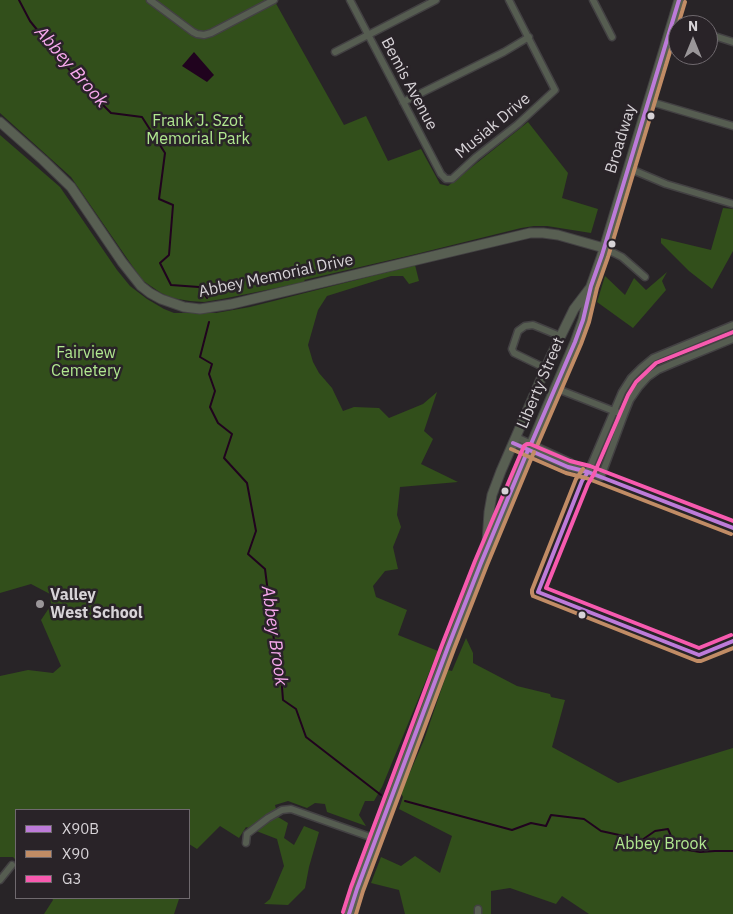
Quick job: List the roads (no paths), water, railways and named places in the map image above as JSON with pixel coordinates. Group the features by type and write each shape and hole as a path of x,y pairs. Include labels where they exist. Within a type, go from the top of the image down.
{"main road":[{"name":"Broadway","path":"676,15 679,0"},
{"name":"Broadway","path":"586,310 648,101 668,44"},
{"name":"Abbey Memorial Drive","path":"0,122 71,187 122,262 141,286 161,299 184,307 200,309 232,304 525,234 543,233 558,235 604,248"},
{"name":"Broadway","path":"568,320 592,286"},
{"name":"Liberty Street","path":"349,914 352,901 448,647 530,447 576,342 586,310"},
{"name":"Liberty Street","path":"487,550 492,495 514,440 568,320"}],"street":[{"path":"150,0 189,30 204,35 274,0"},
{"name":"Bemis Avenue","path":"350,0 441,174 446,179"},
{"path":"335,52 436,0"},
{"path":"403,102 504,52 529,37 509,0"},
{"path":"593,0 612,37"},
{"name":"Musiak Drive","path":"446,179 452,179 476,157 518,124 555,90 529,37"},
{"path":"718,37 733,42"},
{"path":"648,101 733,126"},
{"path":"628,168 666,184 733,204"},
{"path":"604,248 622,257 645,277"},
{"path":"546,368 523,358 513,351 518,331 525,326 534,325 560,336"},
{"path":"588,472 613,411 631,378 653,358 733,325"},
{"path":"514,440 568,467 588,472 601,478 630,400 638,387 658,370 733,339"},
{"path":"555,388 624,415"},
{"path":"246,843 247,834 268,818 282,810 291,809 376,839"},
{"path":"0,880 12,865"}],"waterway":[{"name":"Abbey Brook","path":"19,0 30,21 76,78 111,113 142,117 165,153 159,199 173,205 169,255 160,263 171,285 199,287 207,298"},
{"name":"Abbey Brook","path":"209,322 200,357 212,364 209,374 215,391 210,407 218,423 232,434 224,458 247,483 256,531 248,554 265,569 275,648 280,661 283,700 296,709 306,737 381,795"},
{"name":"Abbey Brook","path":"405,801 512,830 531,823 546,826 551,815 584,819 601,831 642,840 655,831 668,829 676,848 700,852 733,851"}],"place":[{"name":"Valley West School","path":"40,604"}],"park label":[{"name":"Frank J. Szot Memorial Park","path":"198,130"},
{"name":"Fairview Cemetery","path":"86,362"}]}
